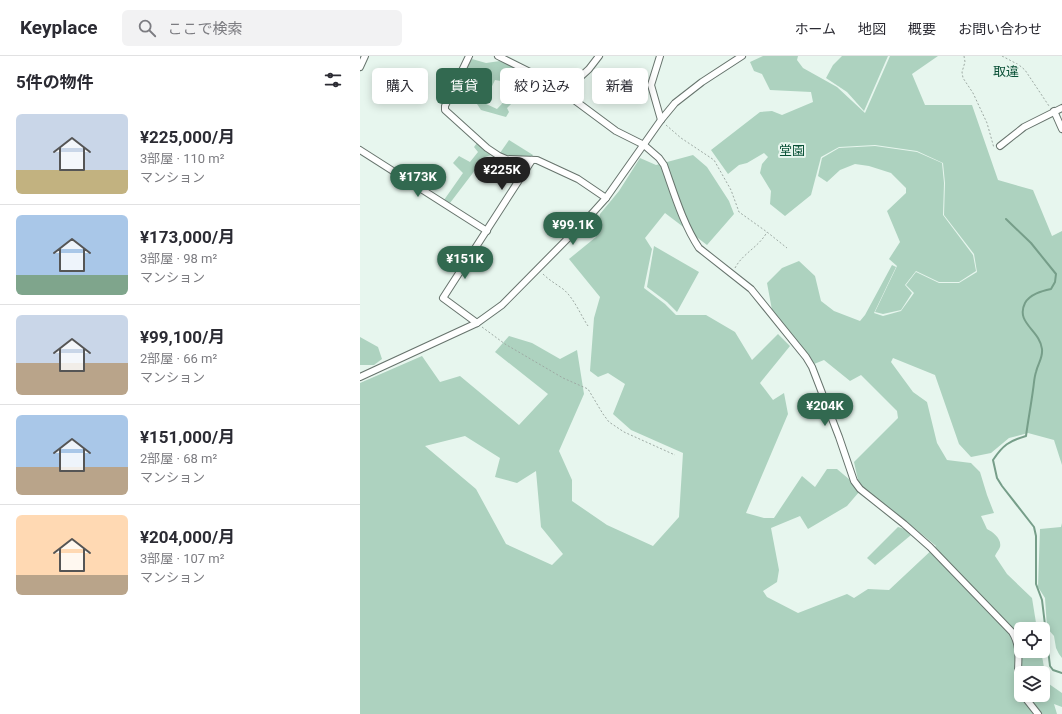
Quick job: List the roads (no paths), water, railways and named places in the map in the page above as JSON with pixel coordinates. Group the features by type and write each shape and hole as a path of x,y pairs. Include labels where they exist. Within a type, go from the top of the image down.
{"street":[{"path":"360,67 366,56"},
{"path":"468,56 445,106 445,110 487,148 499,156 506,159 537,160 578,179 606,198"},
{"path":"498,56 522,68"},
{"path":"584,74 598,56"},
{"path":"660,56 651,85 661,120"},
{"path":"360,378 477,323 502,305 539,269 606,198 661,120 675,103 702,82 742,56"},
{"path":"580,104 616,131 644,145 659,158 664,165 683,216 699,248 751,289 806,357 814,374 854,481 860,490 904,524 930,547 1012,632 1017,640 1018,666"},
{"path":"1000,146 1024,127 1053,111 1062,108"},
{"path":"1053,111 1062,129"},
{"path":"360,150 486,231"},
{"path":"477,323 443,298 532,160"},
{"path":"1029,702 1038,714"}],"waterway":[{"path":"1006,219 1031,243 1056,274 1055,282 1051,289 1030,297 1025,303 1023,310 1025,321 1037,337 1042,349 1041,358 1035,376 1026,436 1007,444 993,460 997,478 1034,527 1036,536 1036,584 1042,600 1050,666 1053,670 1062,673"}],"district":[{"name":"取違","path":"1006,71"},
{"name":"堂園","path":"792,150"}]}
